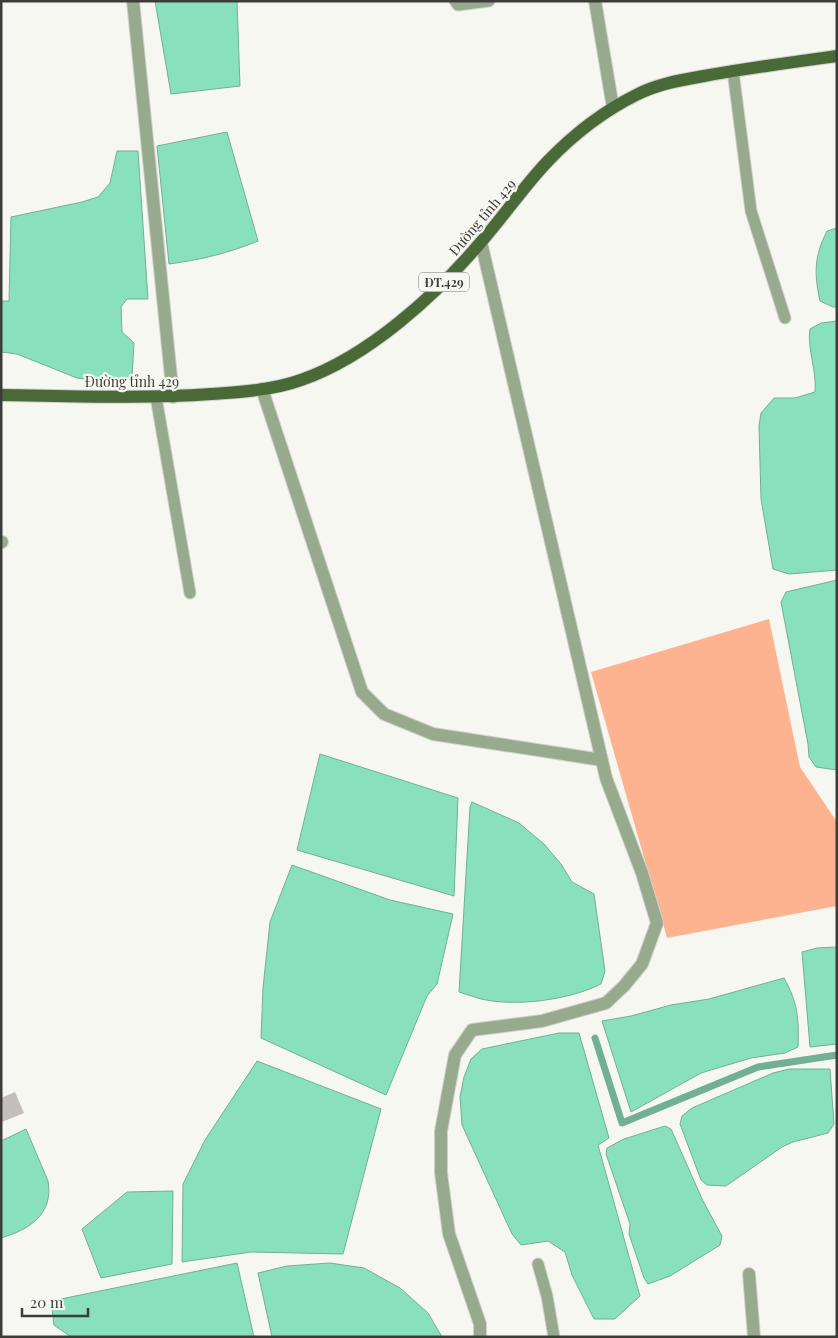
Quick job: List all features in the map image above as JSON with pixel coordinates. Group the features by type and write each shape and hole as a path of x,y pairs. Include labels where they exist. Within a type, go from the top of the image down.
{"main road":[{"name":"Đường tỉnh 429","path":"1,395 173,397 262,389 300,380 340,363 374,342 424,300 456,270 549,161 590,125 613,108 638,93 665,83 837,56"}],"street":[{"path":"133,1 173,397"},
{"path":"595,1 613,108"},
{"path":"480,1337 480,1324 449,1234 441,1172 441,1131 455,1056 472,1030 542,1021 606,1003 624,986 642,964 657,923 642,873 606,778 481,242"},
{"path":"262,389 362,692 384,714 433,734 602,760"},
{"path":"749,1274 754,1337"}],"lane":[{"path":"455,1 458,5 490,1"},
{"path":"733,71 752,212 785,318"},
{"path":"156,397 190,593"},
{"path":"538,1264 547,1296 554,1337"}],"shaded area":[{"path":"155,1 237,1 240,86 171,94"},
{"path":"227,132 258,241 214,256 169,264 157,146"},
{"path":"117,151 138,151 148,299 127,299 121,307 122,332 134,343 132,377 115,384 77,378 17,354 1,352 1,301 9,301 11,217 98,197 110,183"},
{"path":"837,228 837,307 833,307 820,301 816,265 817,257 827,231"},
{"path":"837,321 837,570 789,574 773,569 761,499 759,426 761,413 774,398 795,398 815,392 815,376 809,337 810,329 821,323"},
{"path":"837,580 837,770 816,767 809,757 781,602 786,592"},
{"path":"769,619 800,767 837,822 837,906 667,938 591,672"},
{"path":"320,754 458,798 454,896 297,850"},
{"path":"472,802 519,823 544,844 561,864 572,882 594,894 605,971 601,984 588,990 558,998 526,1002 481,999 459,992 470,807"},
{"path":"292,865 390,900 453,914 437,984 427,996 386,1095 261,1038 263,988 270,922"},
{"path":"837,947 837,1044 810,1047 802,952 817,948"},
{"path":"784,978 797,1011 798,1047 785,1053 751,1058 701,1073 631,1112 602,1021 631,1016 671,1005 709,999"},
{"path":"559,1033 579,1033 609,1138 598,1145 640,1296 615,1319 594,1319 572,1275 565,1252 548,1241 521,1245 512,1234 462,1125 460,1097 464,1077 471,1059 482,1049"},
{"path":"257,1061 381,1109 343,1254 251,1252 182,1262 183,1184 205,1140"},
{"path":"789,1069 830,1069 834,1124 828,1133 793,1142 782,1147 726,1186 707,1185 701,1180 680,1124 682,1116 692,1108 773,1073"},
{"path":"665,1126 671,1129 703,1201 722,1236 720,1245 670,1276 648,1284 644,1278 629,1234 630,1224 606,1154 607,1148 624,1139"},
{"path":"26,1129 48,1181 49,1193 47,1203 37,1219 30,1225 1,1238 1,1141"},
{"path":"173,1191 172,1264 101,1278 82,1229 127,1192"},
{"path":"237,1263 254,1337 71,1337 54,1325 51,1301"},
{"path":"330,1263 364,1268 400,1288 428,1313 442,1337 272,1337 258,1273 287,1266"}],"building":[{"path":"15,1092 24,1113 2,1122 1,1098"}],"waterway":[{"path":"595,1038 622,1123 758,1067 837,1055"}]}
